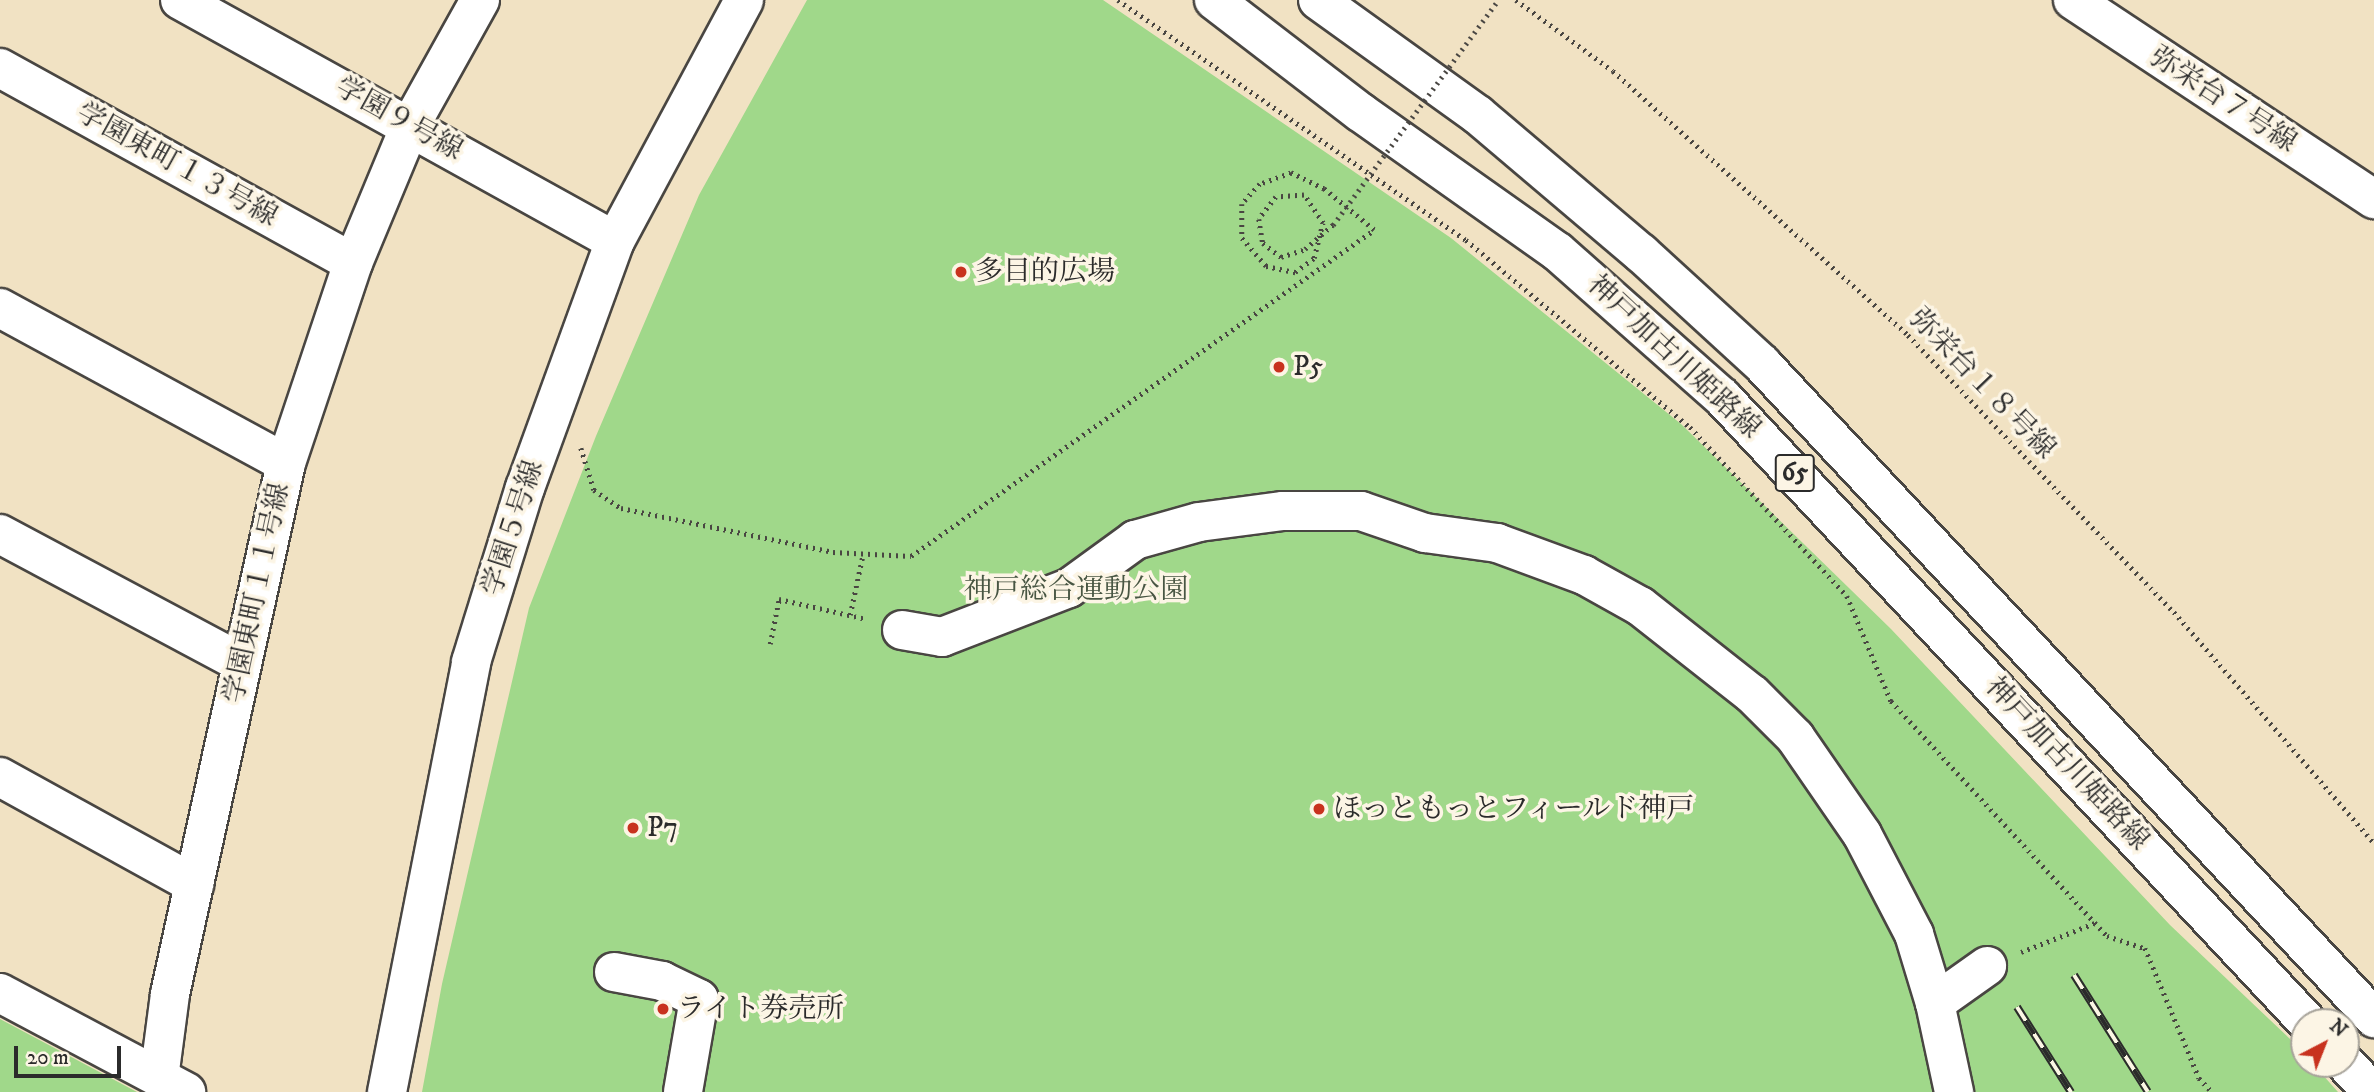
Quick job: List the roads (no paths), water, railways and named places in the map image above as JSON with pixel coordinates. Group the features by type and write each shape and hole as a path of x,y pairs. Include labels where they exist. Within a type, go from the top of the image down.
{"street":[{"name":"学園９号線","path":"180,0 411,124 615,241"},
{"name":"学園東町１１号線","path":"173,1085 170,994 286,463 353,263 411,124 480,0"},
{"name":"学園５号線","path":"387,1092 471,662 525,488 615,241 744,0"},
{"name":"神戸加古川姫路線","path":"1214,0 1360,112 1558,252 1722,397 2294,1008"},
{"name":"神戸加古川姫路線","path":"1318,0 1489,123 1762,364 2374,1018"},
{"name":"弥栄台７号線","path":"2073,0 2374,199"},
{"name":"学園東町１３号線","path":"0,68 353,263"},
{"path":"0,308 286,463"},
{"path":"902,630 942,636 1069,588 1135,540 1199,522 1283,511 1361,511 1424,533 1497,543 1584,575 1640,606 1752,694 1795,737 1862,834 1914,934 1934,1003 1954,1092"},
{"path":"0,534 242,663"},
{"path":"0,776 194,884"},
{"path":"1934,1003 1987,966"},
{"path":"614,972 662,981 708,1004 683,1092"},
{"path":"0,993 173,1085"},
{"path":"2359,1078 2372,1092"}],"railway":[{"path":"2074,975 2148,1092"},
{"path":"2017,1007 2071,1092"}],"place":[{"name":"多目的広場","path":"961,272"},
{"name":"P5","path":"1279,367"},
{"name":"ほっともっとフィールド神戸","path":"1319,809"},
{"name":"P7","path":"633,828"},
{"name":"ライト券売所","path":"663,1009"}],"park label":[{"name":"神戸総合運動公園","path":"1076,590"}]}
